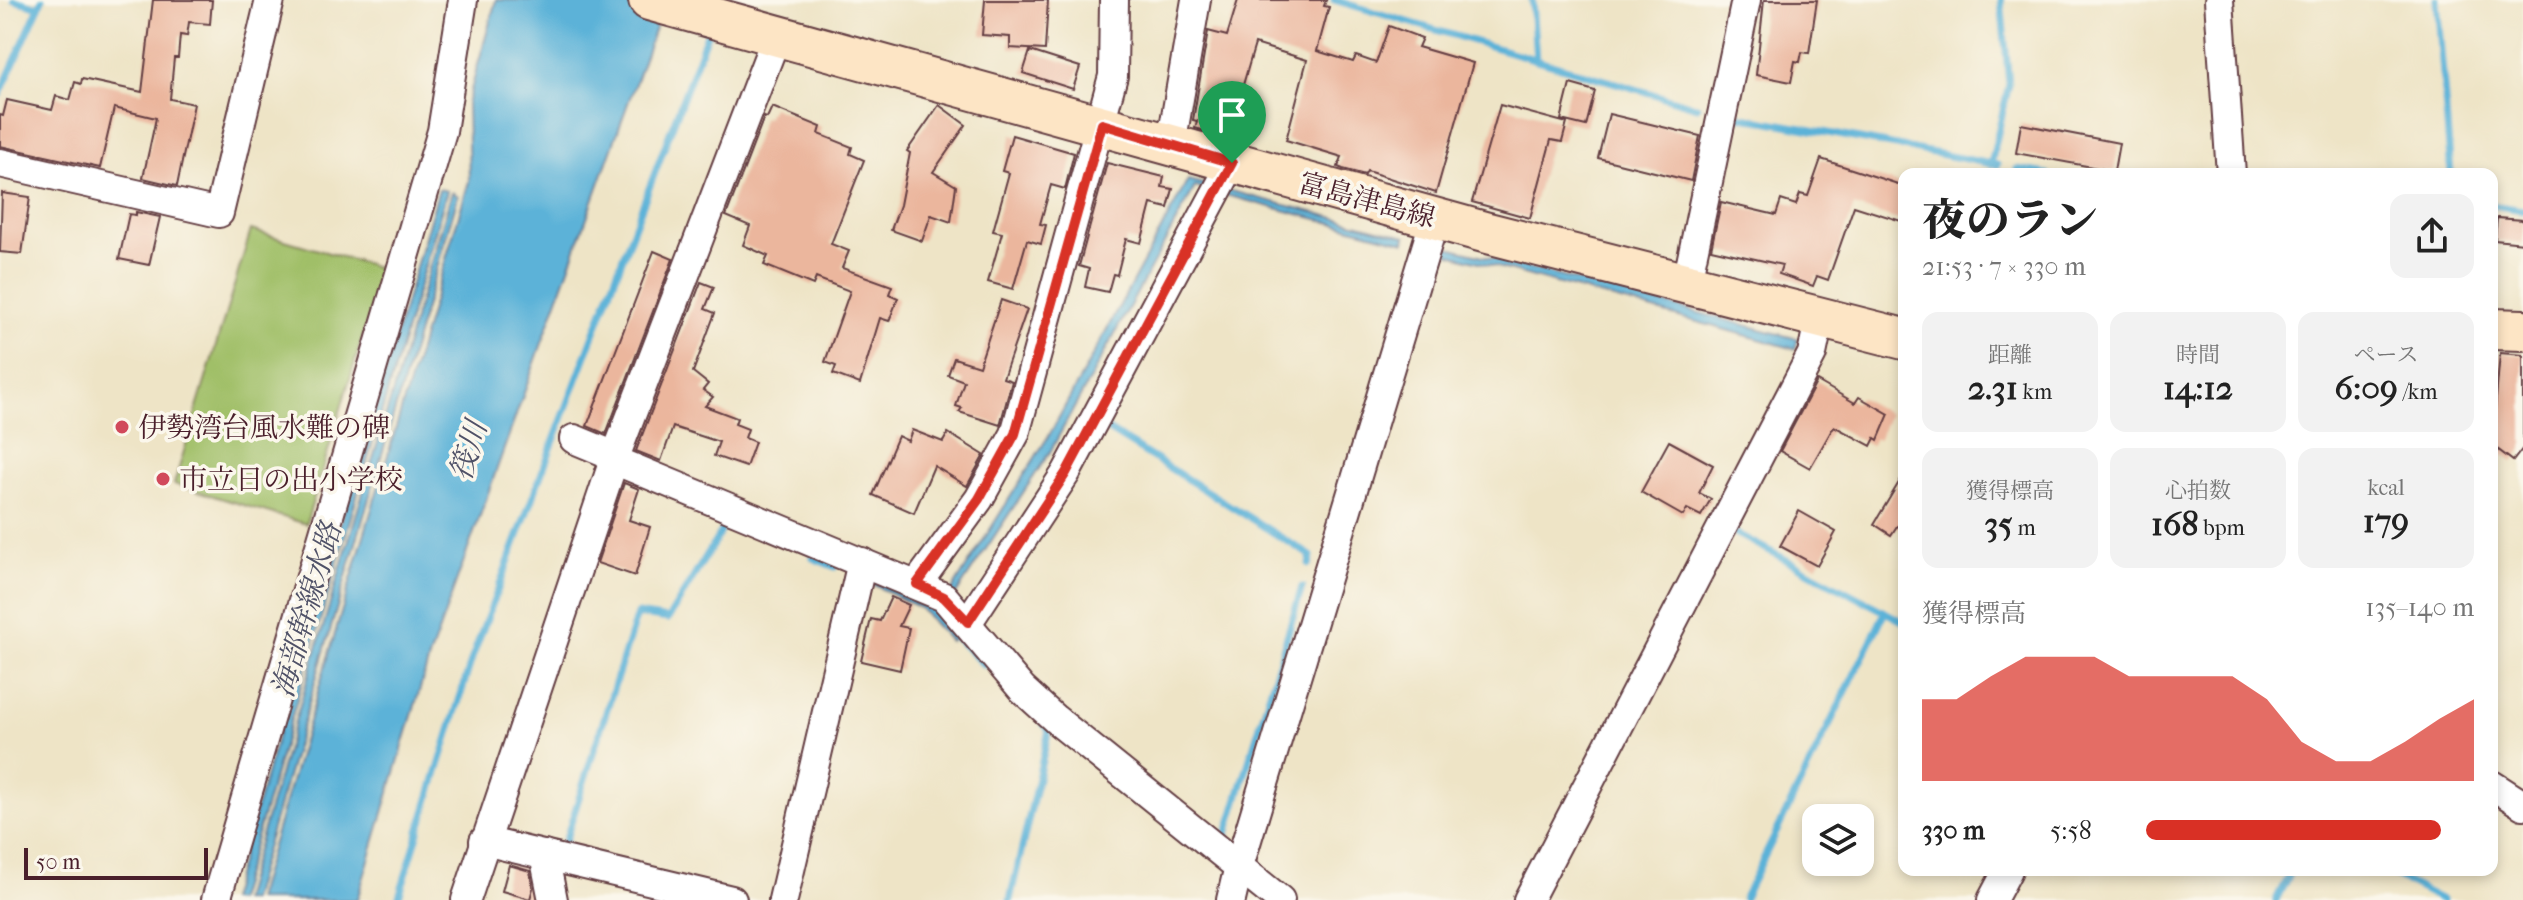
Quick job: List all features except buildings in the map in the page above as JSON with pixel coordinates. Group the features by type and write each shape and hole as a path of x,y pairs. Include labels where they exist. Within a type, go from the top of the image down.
{"main road":[{"name":"富島津島線","path":"649,0 1171,145 1222,182 1435,218 1898,337"},
{"path":"2498,329 2523,330"}],"street":[{"path":"0,163 219,213 270,0"},
{"path":"216,900 442,131 463,0"},
{"path":"917,584 979,499 1015,434 1113,76 1114,0"},
{"path":"1171,145 1196,0"},
{"path":"1687,282 1746,0"},
{"path":"2219,0 2231,168"},
{"path":"466,900 760,30"},
{"path":"955,608 1066,473 1222,182"},
{"path":"1231,900 1435,218"},
{"path":"1538,897 1812,354 1820,316"},
{"path":"574,439 917,584 955,608 1022,689 1055,719 1280,900"},
{"path":"783,900 862,562"},
{"path":"2498,789 2523,805"},
{"path":"484,841 732,900"},
{"path":"544,855 553,900"},
{"path":"1992,900 2005,876"}],"green space":[{"path":"251,230 383,269 306,524 174,484"}],"water":[{"name":"筏川","path":"496,0 665,0 430,655 357,900 256,900 469,181 467,104"},
{"path":"1188,180 1406,236 1405,242 1195,187 1050,452 941,617 956,635 950,641 920,608 872,584 874,577 951,592 1051,432"},
{"path":"439,189 447,191 251,855 237,900 229,900"},
{"path":"452,192 458,196 251,900 242,900"},
{"path":"1445,246 1798,339 1795,349 1443,252"}],"waterway":[{"path":"14,0 39,7"},
{"path":"0,94 42,0"},
{"path":"1334,0 1697,107"},
{"path":"1532,0 1536,60"},
{"path":"1991,164 2009,84 2001,0"},
{"path":"2437,0 2451,168"},
{"path":"398,900 472,658 709,29"},
{"path":"1738,116 1997,165"},
{"path":"2498,206 2523,210"},
{"path":"1105,428 1311,556 1309,564"},
{"path":"564,845 637,614 668,619 728,520 732,522"},
{"path":"1728,529 1898,619"},
{"path":"813,558 835,567"},
{"path":"1226,837 1302,587"},
{"path":"1744,898 1885,612"},
{"path":"950,632 984,665"},
{"path":"1010,900 1049,730 1044,724"},
{"path":"2276,900 2288,876"},
{"path":"2396,876 2442,900"}],"place":[{"name":"伊勢湾台風水難の碑","path":"122,427"},
{"name":"市立日の出小学校","path":"163,479"}],"route":[{"path":"1102,124 1232,163 1066,473 968,622 944,597 917,584 979,499 1015,434 1102,124"}],"water label":[{"name":"海部幹線水路","path":"307,610"}]}
